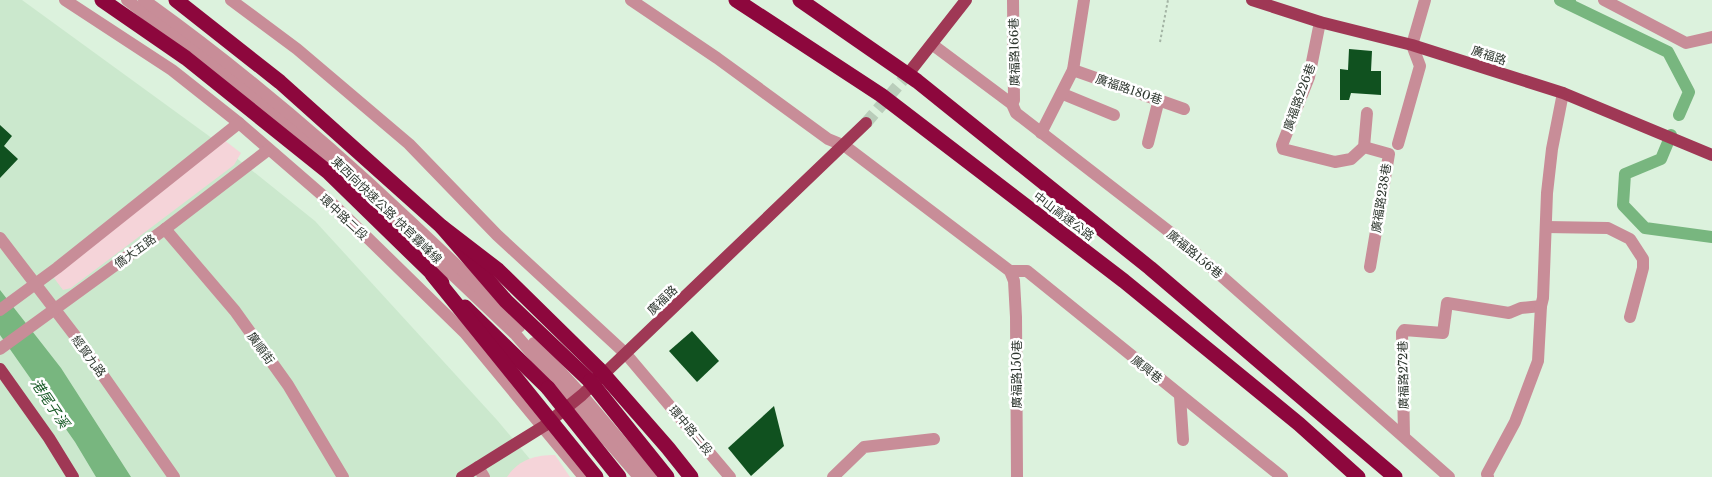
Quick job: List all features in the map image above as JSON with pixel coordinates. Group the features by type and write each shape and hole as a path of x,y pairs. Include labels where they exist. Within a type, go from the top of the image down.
{"highway":[{"name":"東西向快速公路 快官霧峰線","path":"102,0 186,58 328,172 548,388 620,477"},
{"name":"東西向快速公路 快官霧峰線","path":"176,0 280,82 442,227 506,301 590,381 667,477"},
{"name":"中山高速公路","path":"736,0 881,96 1124,280 1299,424 1358,477"},
{"name":"中山高速公路","path":"800,0 940,100 1150,268 1395,477"},
{"path":"442,227 498,270 598,368 691,477"},
{"path":"432,274 596,477"}],"main road":[{"path":"908,74 966,0"},
{"name":"廣福路","path":"1252,0 1320,22 1412,45 1563,93 1710,151"},
{"name":"廣福路","path":"462,477 481,472 579,399 866,123"},
{"path":"0,369 49,438 73,477"}],"street":[{"name":"環中路二段","path":"65,0 172,70 239,123 336,208 464,333 544,426 584,477"},
{"path":"127,0 254,97 357,184 516,335 579,399 651,477"},
{"path":"144,0 184,29 305,127 381,194 495,301 579,399 639,477"},
{"name":"環中路二段","path":"231,0 297,49 409,144 497,235 626,354 730,477"},
{"path":"631,0 665,21 828,139 844,146 1010,271"},
{"name":"廣福路166巷","path":"1012,104 1014,100 1013,0"},
{"path":"1041,133 1063,94 1073,70 1084,0"},
{"path":"1398,144 1420,66 1412,45 1425,0"},
{"path":"1604,0 1686,43 1712,37"},
{"name":"廣福路226巷","path":"1320,22 1309,77 1282,145 1283,149 1335,162 1351,159 1364,148"},
{"name":"廣福路156巷","path":"932,45 1012,104 1016,113 1184,244 1449,477"},
{"name":"廣福路180巷","path":"1073,70 1184,109"},
{"path":"1488,477 1487,474 1515,422 1538,361 1552,149 1563,93"},
{"path":"1063,94 1114,115"},
{"path":"1148,143 1159,99"},
{"path":"1364,148 1366,113"},
{"path":"0,310 239,123"},
{"name":"廣福路238巷","path":"1364,148 1389,154 1370,267"},
{"name":"僑大五路","path":"0,349 165,229 268,150"},
{"path":"1546,227 1608,228 1630,239 1644,259 1630,317"},
{"name":"廣順街","path":"165,229 235,311 283,378 343,477"},
{"name":"經貿九路","path":"0,238 36,283 121,399 174,477"},
{"name":"廣興巷","path":"1010,271 1027,270 1282,477"},
{"name":"廣福路150巷","path":"1010,271 1014,281 1016,317 1017,477"},
{"name":"廣福路272巷","path":"1404,436 1402,333 1404,330 1443,333 1447,303 1509,313 1522,308 1541,306"},
{"path":"1180,396 1183,440"},
{"path":"833,477 864,447 934,439"}],"path":[{"path":"1160,42 1168,0"}],"shaded area":[{"path":"0,0 22,0 209,136 315,221 497,420 545,477 0,477"},
{"path":"224,140 241,153 234,165 71,288 63,290 54,278 59,271"},
{"path":"555,455 570,477 507,477 517,466 528,459"}],"water":[{"name":"港尾子溪","path":"0,290 61,368 131,477 96,477 75,442 0,335"}],"building":[{"path":"1349,49 1372,51 1371,71 1381,71 1381,95 1351,93 1349,100 1340,100 1340,69 1348,70"},
{"path":"0,125 12,136 4,146 18,159 0,178"},
{"path":"692,331 719,361 697,382 669,351"},
{"path":"774,406 784,446 751,476 728,448"}],"waterway":[{"path":"1560,0 1668,52 1689,92 1679,115"},
{"path":"1572,7 1574,0"},
{"path":"1671,135 1661,159 1625,174 1623,205 1645,228 1712,237"}],"tunnel":[{"path":"866,123 908,74"}]}
